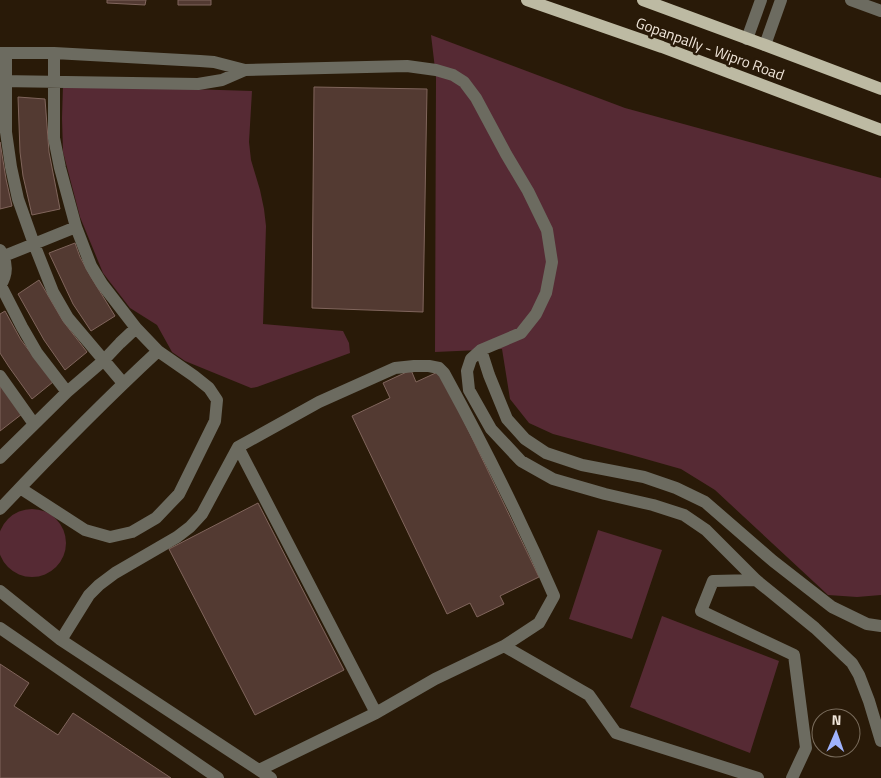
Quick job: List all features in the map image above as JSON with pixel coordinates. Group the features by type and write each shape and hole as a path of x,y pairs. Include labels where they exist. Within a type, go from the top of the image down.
{"main road":[{"name":"Gopanpally - Wipro Road","path":"527,0 662,47 881,130"},
{"name":"Gopanpally - Wipro Road","path":"643,0 881,89"}],"lane":[{"path":"747,39 761,0"},
{"path":"765,45 781,0"},
{"path":"851,0 881,11"},
{"path":"123,383 68,318 53,292 34,244 18,199 10,167 6,132 3,53 200,61 214,62 245,70 407,66 436,70 453,75 464,82 476,98 528,191 548,230 552,262 546,293 536,314 521,332 481,350 472,359 467,371 469,390 491,429 521,461 553,479 684,515 706,530 756,580 815,628 852,663 860,675 881,741"},
{"path":"20,488 85,530 110,537 132,532 156,518 179,494 215,421 217,400 209,388 158,351 136,328 102,284 91,266 76,228 54,138 54,54"},
{"path":"3,81 198,84 222,80 245,70"},
{"path":"67,392 37,353 0,286 7,271 2,253 34,244 76,228"},
{"path":"0,458 136,328"},
{"path":"481,350 489,375 508,419 525,439 546,453 582,465 644,477 676,488 705,502 773,561 832,608 867,624 881,626"},
{"path":"0,509 63,442 158,351"},
{"path":"61,640 89,595 99,585 115,573 190,528 202,514 238,447 319,402 395,368 414,366 439,368 444,373 486,450 554,596 539,623 504,646 436,679 376,713 260,770"},
{"path":"0,376 34,424"},
{"path":"238,447 376,713"},
{"path":"756,580 713,581 701,611 794,655 806,748 792,778"},
{"path":"0,591 61,640 271,778"},
{"path":"0,628 218,778"},
{"path":"504,646 589,695 616,734 758,778"}],"shaded area":[{"path":"431,35 625,108 881,178 881,595 857,597 828,595 715,490 681,469 553,434 529,423 510,399 502,349 435,352 436,77"},
{"path":"63,85 252,91 249,142 251,160 260,190 266,226 263,324 343,331 349,343 350,353 251,388 185,361 172,352 157,325 130,308 103,273 80,217 63,152"},
{"path":"25,509 39,509 51,514 61,524 66,536 66,550 61,562 51,572 39,577 25,577 13,572 3,562 -2,550 -2,536 3,524 13,514"},
{"path":"598,530 662,550 632,639 569,619"},
{"path":"662,616 779,661 750,753 630,707"}],"building":[{"path":"107,0 146,0 145,5 107,3"},
{"path":"178,0 211,0 211,5 178,5"},
{"path":"314,87 427,89 423,312 312,308"},
{"path":"18,97 45,99 49,152 60,209 32,215 23,176 20,152"},
{"path":"0,142 12,206 0,209"},
{"path":"75,243 80,257 115,316 91,331 73,304 49,253"},
{"path":"39,280 63,321 87,352 65,370 44,340 18,294"},
{"path":"5,311 21,340 53,382 32,399 0,353 0,314"},
{"path":"411,370 416,382 440,371 539,577 500,596 504,604 477,617 470,603 447,614 352,416 390,398 383,383"},
{"path":"0,384 22,414 0,431"},
{"path":"258,503 344,670 255,715 169,549"},
{"path":"0,664 29,683 14,706 58,735 73,713 171,778 0,778"}]}
